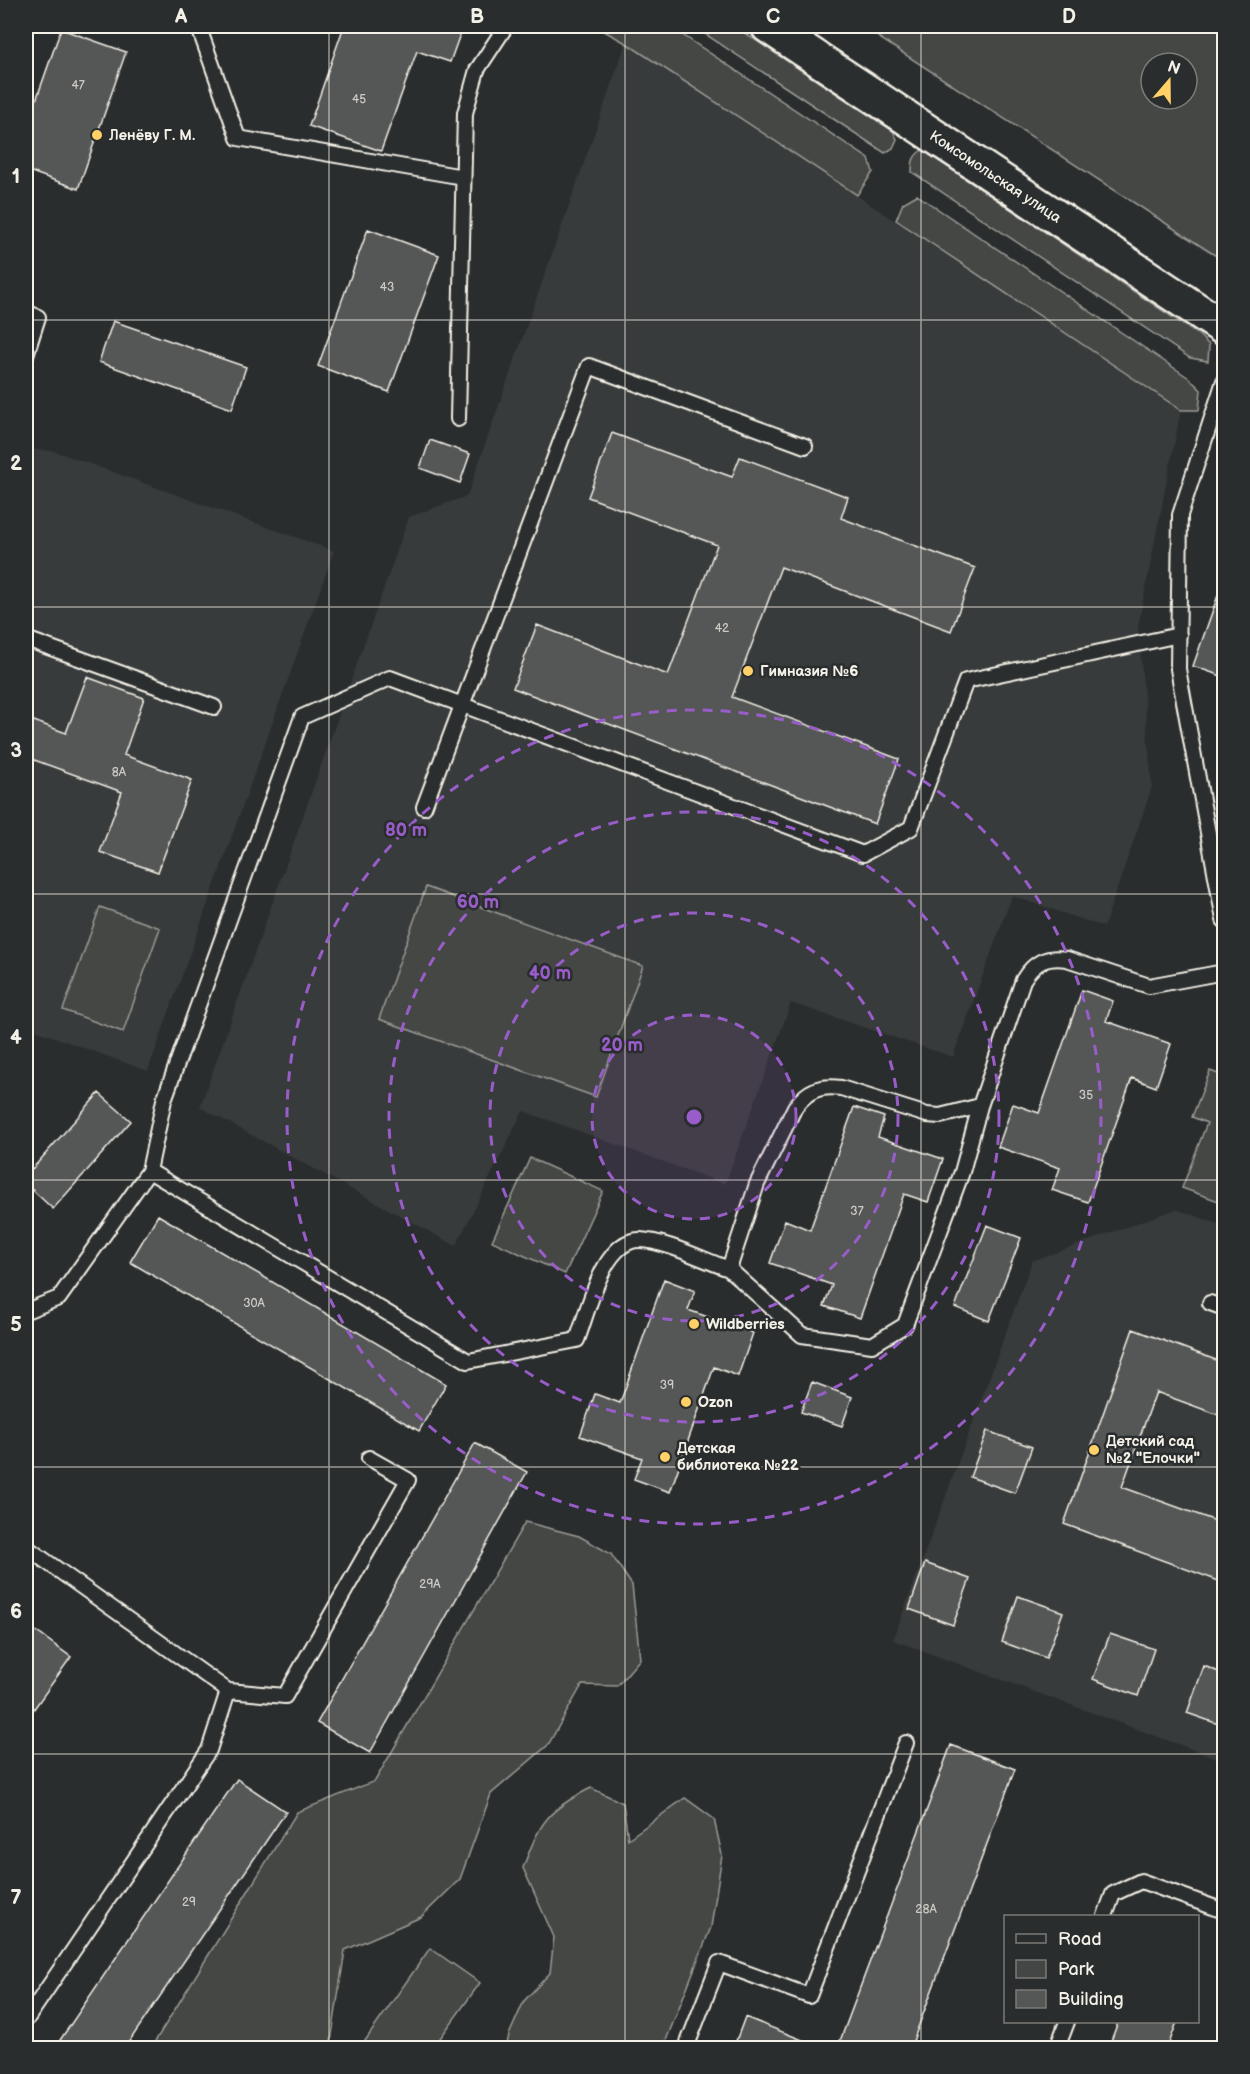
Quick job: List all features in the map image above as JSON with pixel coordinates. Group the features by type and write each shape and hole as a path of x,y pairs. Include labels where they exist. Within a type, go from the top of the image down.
{"street":[{"name":"Комсомольская улица","path":"768,26 1224,328"}],"lane":[{"path":"193,26 199,28 238,138 463,177"},
{"path":"458,419 465,113 477,70 506,26"},
{"path":"26,312 39,317 26,355"},
{"path":"424,807 589,366 805,446"},
{"path":"1224,381 1180,515 1178,669 1220,865 1224,920"},
{"path":"26,1311 60,1298 149,1171 164,1100 302,717 390,678 863,854 911,828 966,681 1179,635"},
{"path":"26,639 214,707"},
{"path":"149,1171 468,1361 577,1340 606,1263 613,1251 624,1243 638,1240 652,1242 729,1269 802,1335 872,1345 905,1325 962,1172 980,1106 1023,980 1030,969 1041,961 1054,957 1067,959 1149,986 1224,972"},
{"path":"729,1269 757,1184 804,1096 814,1089 828,1086 841,1088 927,1115 940,1116 980,1106"},
{"path":"1210,1303 1224,1308"},
{"path":"26,1546 228,1691 285,1696 408,1480 369,1458"},
{"path":"26,2020 209,1750 228,1691"},
{"path":"686,2049 719,1963 809,1996 906,1743"},
{"path":"1106,1915 1113,1894 1141,1881 1224,1911"},
{"path":"1057,2049 1067,2023"}],"shaded area":[{"name":"Гимназия №6","path":"626,43 1181,410 1138,626 1152,787 1104,927 1012,896 953,1057 791,1003 725,1184 523,1111 456,1246 200,1107 409,517 467,496"},
{"path":"26,449 54,451 334,551 148,1071 26,1027"},
{"name":"Детский сад №2 \"Елочки\"","path":"1176,1209 1224,1226 1224,1761 893,1640 1032,1261"}],"green space":[{"path":"595,26 669,26 869,159 873,172 857,195 626,43"},
{"path":"693,26 734,26 893,131 897,139 893,148 885,153"},
{"path":"861,26 1224,26 1224,261"},
{"path":"922,150 1199,335 1209,345 1208,361 1190,358 912,172 914,159"},
{"path":"917,195 1189,378 1201,390 1199,410 1181,410 896,220 903,203"},
{"path":"426,887 643,966 596,1097 379,1019"},
{"path":"100,907 160,928 123,1032 63,1010"},
{"path":"1210,1071 1224,1076 1224,1203 1182,1188 1207,1123 1192,1117"},
{"path":"530,1158 603,1191 565,1274 492,1241"},
{"path":"525,1522 579,1536 611,1554 632,1585 640,1659 617,1686 582,1685 548,1745 491,1794 460,1879 421,1917 345,1950 330,2048 151,2048 297,1812 375,1781"},
{"path":"591,1788 623,1803 628,1839 685,1798 714,1819 722,1855 711,1927 663,2048 506,2048 509,2035 524,2001 550,1973 554,1937 523,1868 540,1828 547,1819 564,1803"},
{"path":"430,1948 480,1983 433,2048 360,2048"}],"building":[{"path":"344,26 463,26 450,62 417,51 381,151 309,126"},
{"path":"61,29 126,52 78,189 26,170 26,129"},
{"path":"368,229 439,255 389,392 318,366"},
{"path":"113,321 246,367 232,409 99,362"},
{"path":"612,433 732,477 740,457 848,497 841,518 975,568 951,631 781,567 732,697 899,759 875,824 513,688 537,625 668,675 717,545 588,497"},
{"path":"430,440 470,454 460,483 420,468"},
{"path":"1221,587 1224,588 1224,677 1193,666"},
{"path":"87,677 144,698 124,755 192,780 158,872 100,852 122,792 26,757 26,718 66,733"},
{"path":"1082,990 1113,1001 1106,1021 1171,1044 1156,1087 1132,1078 1088,1202 1052,1190 1060,1168 998,1147 1013,1104 1039,1113"},
{"path":"99,1093 131,1121 53,1209 26,1184 26,1176"},
{"path":"854,1107 884,1117 878,1137 943,1159 928,1202 904,1194 860,1318 824,1306 832,1285 770,1263 785,1220 810,1230"},
{"path":"158,1215 446,1384 419,1431 130,1262"},
{"path":"987,1225 1021,1238 989,1321 955,1307"},
{"path":"664,1279 695,1291 688,1310 753,1333 738,1376 714,1367 670,1492 634,1479 642,1458 580,1436 595,1394 620,1403"},
{"path":"1133,1329 1224,1363 1224,1417 1156,1392 1122,1487 1224,1524 1224,1583 1064,1524"},
{"path":"812,1382 852,1397 842,1426 801,1412"},
{"path":"987,1431 1032,1447 1015,1493 970,1477"},
{"path":"475,1443 527,1472 370,1753 317,1723"},
{"path":"925,1563 970,1579 953,1625 909,1609"},
{"path":"1018,1596 1063,1612 1046,1658 1002,1642"},
{"path":"26,1624 71,1657 26,1720"},
{"path":"1110,1634 1154,1649 1138,1696 1093,1679"},
{"path":"1204,1666 1224,1674 1224,1726 1187,1713"},
{"path":"951,1745 1015,1769 910,2049 837,2049"},
{"path":"237,1779 286,1812 124,2049 54,2049"},
{"path":"745,2017 820,2047 820,2049 733,2049"},
{"path":"1118,2023 1177,2023 1167,2049 1108,2049"}],"place":[{"name":"Ленёву Г. М.","path":"97,135"},
{"name":"Гимназия №6","path":"748,671"},
{"name":"Wildberries","path":"694,1324"},
{"name":"Ozon","path":"686,1402"},
{"name":"Детский сад №2 \"Елочки\"","path":"1094,1450"},
{"name":"Детская библиотека №22","path":"665,1457"}]}
